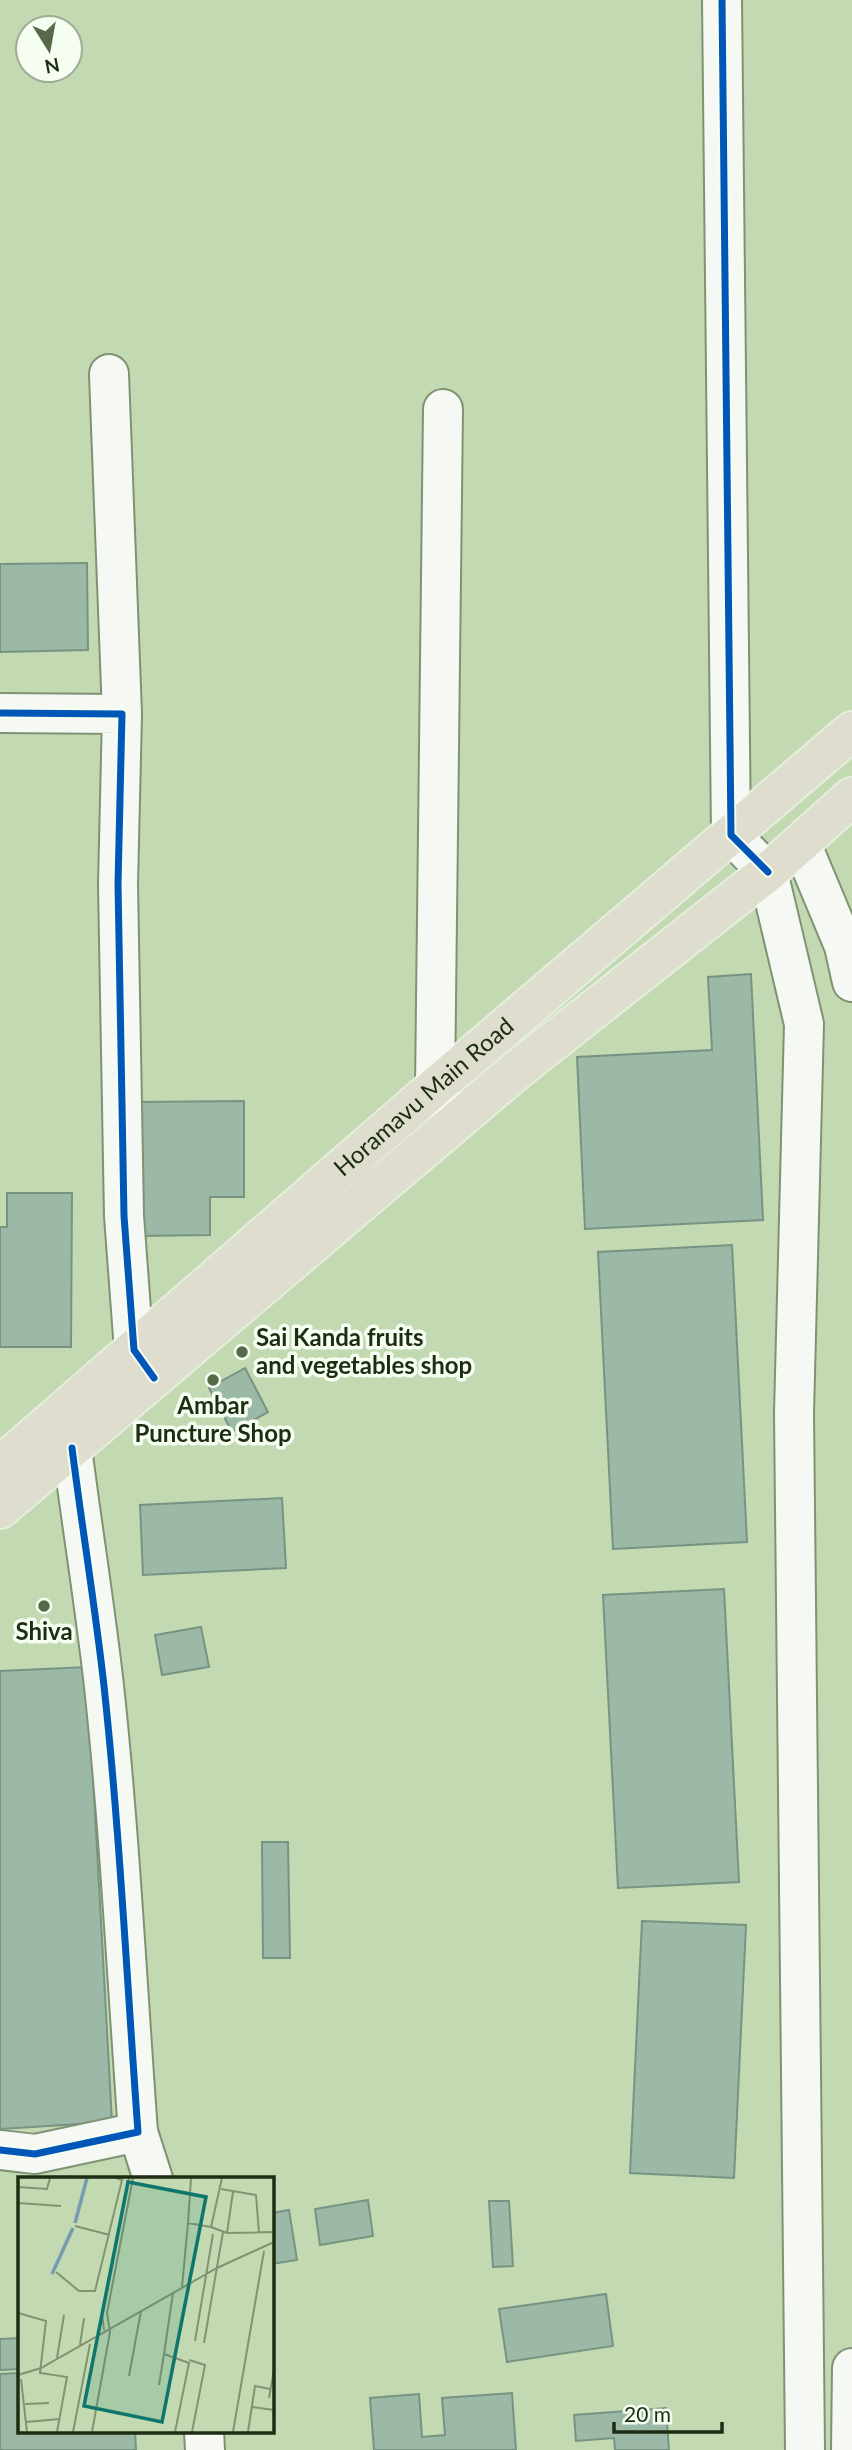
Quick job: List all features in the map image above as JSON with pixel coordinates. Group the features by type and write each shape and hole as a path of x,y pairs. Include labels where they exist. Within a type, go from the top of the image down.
{"main road":[{"name":"Horamavu Main Road","path":"0,1509 72,1448 144,1364 435,1087 852,731"},
{"name":"Horamavu Main Road","path":"0,1466 144,1364 456,1122 517,1070 768,872 852,797"}],"street":[{"path":"722,0 731,835 768,872 804,1024 794,1413 805,2450"},
{"path":"109,374 122,714 118,884 123,1189 144,1364"},
{"path":"443,409 435,1087 456,1122"},
{"path":"0,713 122,714"},
{"path":"801,843 844,946 852,982"},
{"path":"72,1448 104,1685 122,1892 138,2132 152,2177"},
{"path":"0,2150 35,2154 138,2132"},
{"path":"851,2450 852,2368"},
{"path":"204,2432 205,2450"}],"building":[{"path":"87,563 88,650 0,652 0,564"},
{"path":"751,974 763,1220 585,1229 577,1057 712,1050 708,977"},
{"path":"244,1101 244,1197 210,1197 210,1235 139,1236 138,1102"},
{"path":"7,1193 72,1193 71,1347 0,1347 0,1227 7,1227"},
{"path":"732,1245 747,1542 613,1549 598,1252"},
{"path":"245,1368 268,1412 232,1432 209,1388"},
{"path":"282,1498 286,1568 143,1575 140,1505"},
{"path":"724,1589 739,1882 618,1888 603,1595"},
{"path":"201,1627 209,1667 162,1675 155,1635"},
{"path":"87,1667 112,2122 0,2129 0,1671"},
{"path":"262,1842 288,1842 290,1958 263,1958"},
{"path":"642,1921 746,1925 734,2178 630,2173"},
{"path":"368,2200 373,2236 320,2245 315,2209"},
{"path":"489,2201 509,2201 513,2266 493,2267"},
{"path":"289,2210 297,2260 273,2264 273,2213"},
{"path":"606,2294 613,2346 507,2362 499,2309"},
{"path":"18,2338 18,2369 0,2370 0,2339"},
{"path":"18,2373 18,2432 135,2432 136,2450 0,2450 0,2374"},
{"path":"512,2393 516,2450 374,2450 370,2398 419,2394 422,2437 445,2435 442,2398"},
{"path":"666,2408 669,2450 615,2450 614,2438 576,2441 574,2415"}],"cycle path":[{"path":"722,0 731,835 768,872"},
{"path":"0,713 122,714 118,884 124,1216 134,1350 154,1378"},
{"path":"0,2150 35,2154 138,2132 110,1742 72,1448"}],"place":[{"name":"Sai Kanda fruits and vegetables shop","path":"242,1352"},
{"name":"Ambar Puncture Shop","path":"213,1380"},
{"name":"Shiva","path":"44,1606"}]}
